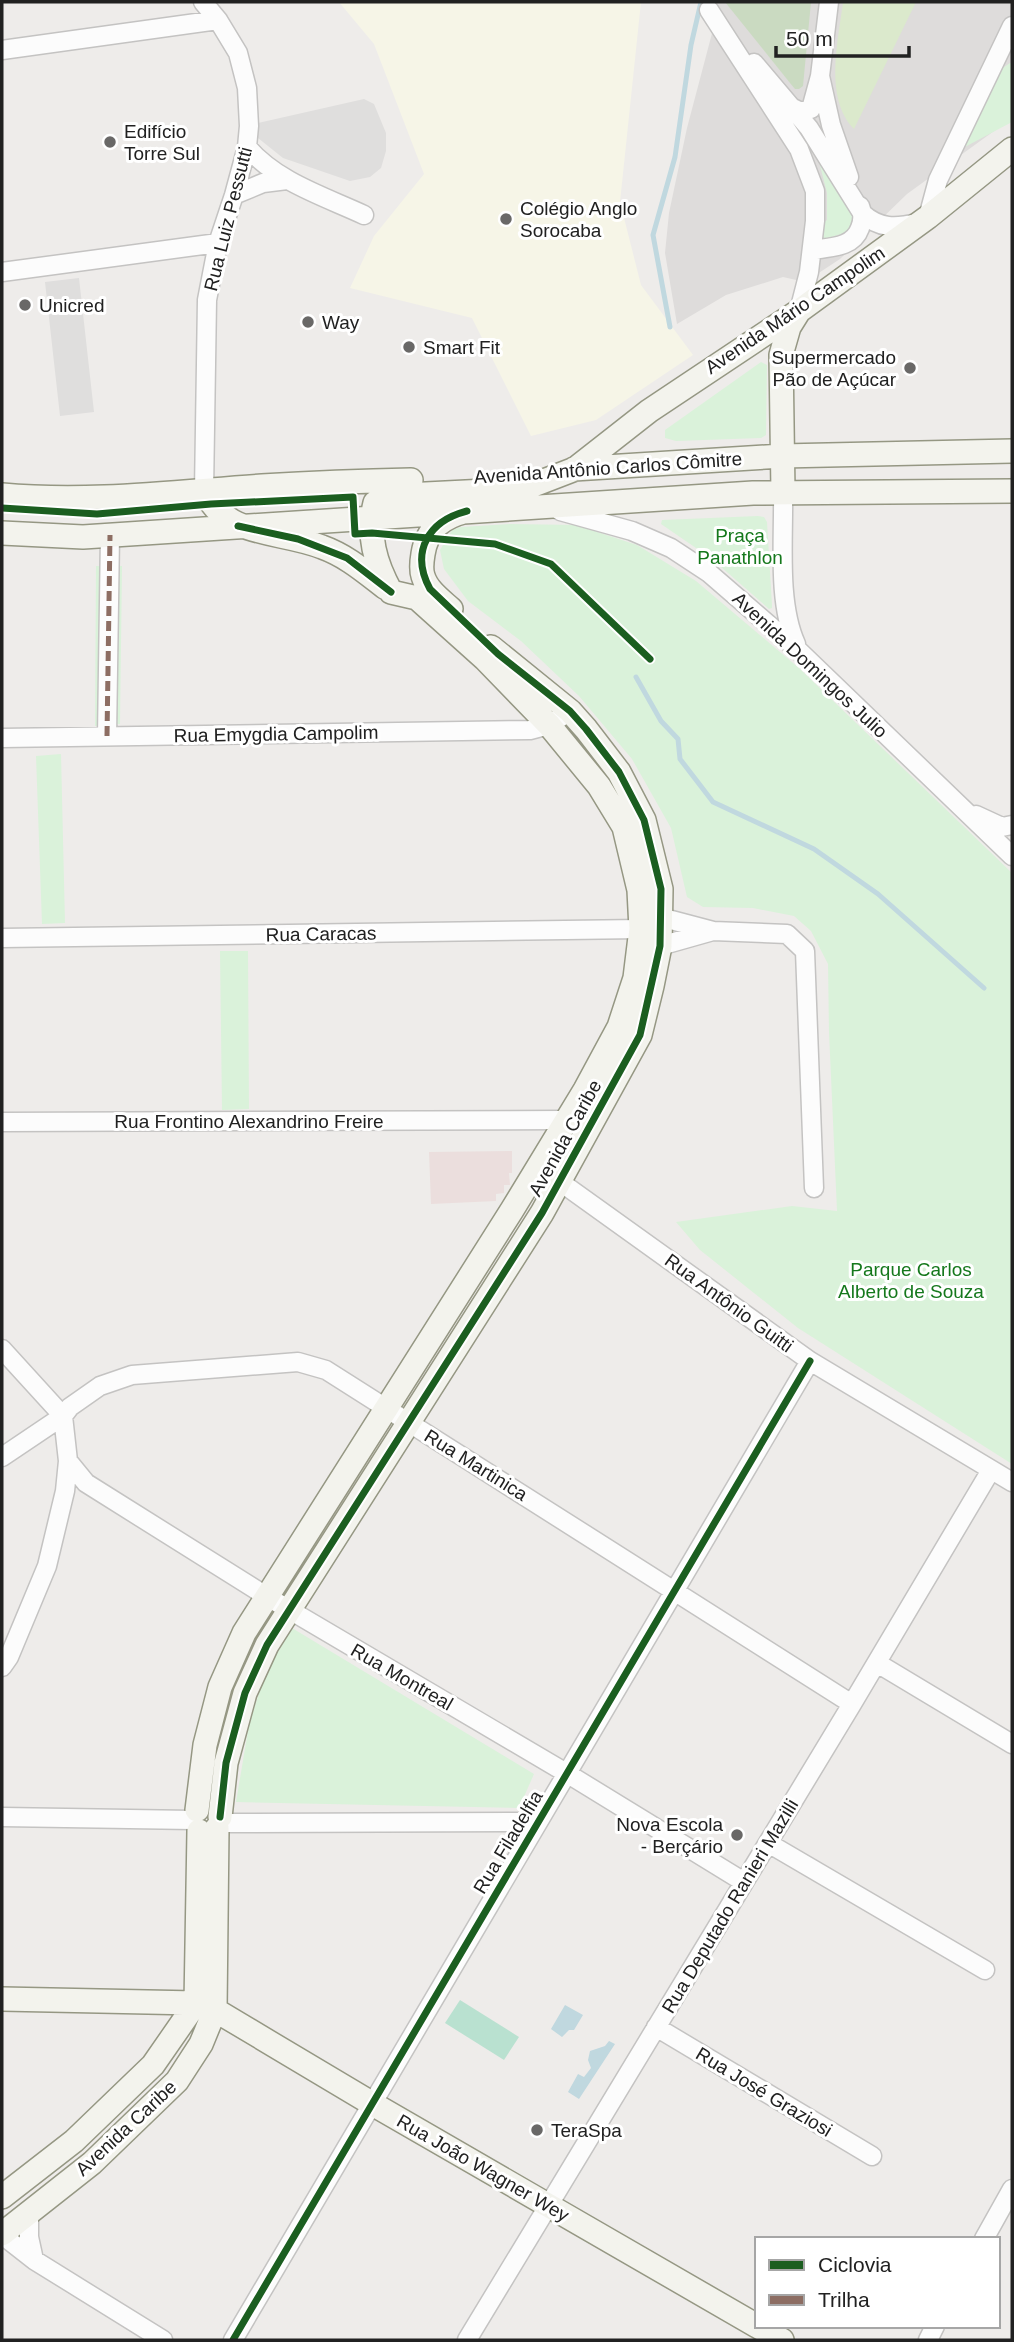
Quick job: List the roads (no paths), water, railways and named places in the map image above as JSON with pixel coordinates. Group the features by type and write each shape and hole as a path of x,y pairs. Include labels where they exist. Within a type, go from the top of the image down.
{"street":[{"name":"Rua Luiz Pessutti","path":"204,2 238,53 247,88 249,126 247,147 218,243 208,300 205,491"},
{"path":"812,250 846,244 855,239 861,226 862,213 831,125 820,76 829,2"},
{"path":"705,6 802,109 808,128 862,213 880,225 892,228 924,220 938,180 1012,26"},
{"path":"705,6 799,149 815,191 809,272 799,311 789,327 781,355 785,610 789,630 799,650"},
{"path":"2,50 218,20"},
{"path":"802,109 820,76"},
{"path":"806,165 808,128"},
{"path":"247,147 257,159 287,180 365,215"},
{"name":"Avenida Mário Campolim","path":"575,469 649,411 799,311 924,220 1012,149"},
{"path":"234,195 263,183 287,180"},
{"path":"2,272 218,243"},
{"name":"Avenida Antônio Carlos Cômitre","path":"2,495 54,498 130,496 365,481 494,477 782,456 1012,451"},
{"path":"391,592 375,556 372,518 375,503 386,496 523,489 575,469"},
{"path":"205,491 211,504 238,526"},
{"name":"Avenida Antônio Carlos Cômitre","path":"2,533 83,537 783,492 1012,491"},
{"name":"Avenida Domingos Julio","path":"540,507 619,527 671,548 709,573 799,650 1012,856"},
{"name":"Avenida Caribe","path":"208,1822 245,1693 267,1645 542,1213 640,1035 660,946 661,889 644,820 619,772 570,712 498,654 430,589 422,575 426,538 438,523 451,515 467,511"},
{"name":"Avenida Caribe","path":"2,2235 92,2163 177,2081 201,2044 206,2006 208,1822 205,1745 219,1687 244,1633 266,1596 585,1090 619,1027 635,978 641,929 639,890 624,827 599,786 549,726 485,659 416,598 391,592 347,558 298,539 238,526"},
{"path":"107,736 110,535"},
{"path":"549,726 570,712"},
{"name":"Rua Emygdia Campolim","path":"2,738 530,730 549,726"},
{"path":"960,807 1003,827 1012,825"},
{"path":"660,916 713,931 787,934 805,951 814,1188"},
{"name":"Rua Caracas","path":"2,938 641,929"},
{"path":"660,946 713,931"},
{"name":"Rua Frontino Alexandrino Freire","path":"496,1121 525,1126 553,1141"},
{"name":"Rua Frontino Alexandrino Freire","path":"2,1122 565,1121"},
{"name":"Avenida Caribe","path":"553,1141 568,1146 572,1151 572,1158"},
{"name":"Avenida Caribe","path":"537,1168 537,1176 544,1183 558,1182"},
{"name":"Rua Antônio Guitti","path":"558,1182 810,1361 1012,1482"},
{"path":"2,1349 63,1416 68,1461 65,1491 47,1566 9,1657 2,1667"},
{"name":"Rua Filadelfia","path":"233,2340 810,1361"},
{"name":"Rua Martinica","path":"2,1457 63,1416 70,1407 100,1386 132,1376 298,1362 326,1370 852,1704"},
{"name":"Rua Montreal","path":"68,1461 86,1483 289,1611 568,1774 744,1882"},
{"name":"Rua Deputado Ranieri Mazilli","path":"467,2340 877,1663 991,1469"},
{"path":"877,1663 1012,1744"},
{"path":"2,1816 208,1822 538,1822"},
{"path":"768,1843 985,1970"},
{"path":"2,2000 206,2006"},
{"name":"Avenida Caribe","path":"2,2197 74,2141 153,2065 206,2006"},
{"name":"Rua João Wagner Wey","path":"206,2006 755,2325"},
{"name":"Rua José Graziosi","path":"656,2027 872,2156"},
{"path":"985,2237 1012,2189"},
{"path":"29,2213 29,2237 34,2260"},
{"path":"2,2235 34,2260 163,2340"},
{"name":"Rua João Wagner Wey","path":"761,2328 782,2340"}],"water":[{"path":"565,2005 583,2015 574,2030 569,2030 562,2037 551,2029"},
{"path":"609,2041 615,2044 579,2099 568,2092 578,2074 584,2077 591,2068 588,2060 590,2051 605,2046"}],"waterway":[{"path":"670,327 653,235 675,157 691,45 701,2"},
{"path":"636,677 661,721 678,739 680,759 713,802 814,849 878,894 984,988"}],"place":[{"name":"Edifício Torre Sul","path":"110,142"},
{"name":"Colégio Anglo Sorocaba","path":"506,219"},
{"name":"Unicred","path":"25,305"},
{"name":"Way","path":"308,322"},
{"name":"Smart Fit","path":"409,347"},
{"name":"Supermercado Pão de Açúcar","path":"910,368"},
{"name":"Nova Escola - Berçário","path":"737,1835"},
{"name":"TeraSpa","path":"537,2130"}],"park label":[{"name":"Praça Panathlon","path":"740,546"},
{"name":"Parque Carlos Alberto de Souza","path":"911,1280"}]}
